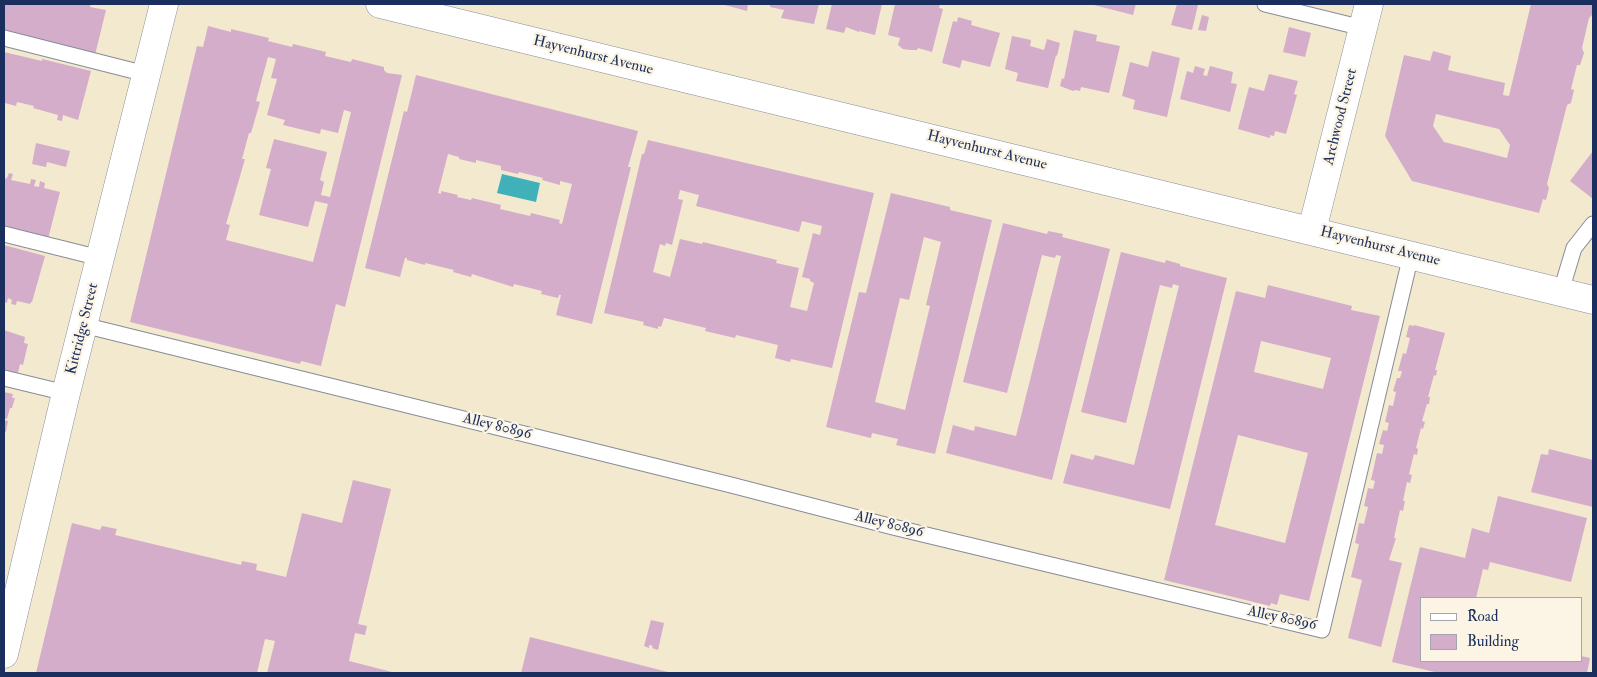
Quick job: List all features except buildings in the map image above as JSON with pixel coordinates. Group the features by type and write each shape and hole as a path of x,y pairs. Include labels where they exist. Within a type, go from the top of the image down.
{"main road":[{"name":"Kittridge Street","path":"4,654 66,393 164,4"},
{"name":"Hayvenhurst Avenue","path":"380,4 1593,300"},
{"name":"Archwood Street","path":"1312,230 1366,16"}],"lane":[{"path":"1265,4 1366,16"},
{"path":"4,38 146,74"},
{"path":"1560,291 1574,248 1593,224"},
{"path":"4,234 100,258"},
{"name":"Alley 80896","path":"83,325 722,482 893,527 1322,630 1411,255"},
{"path":"4,378 66,393"}],"water":[{"path":"502,174 540,183 536,202 497,193"}]}
